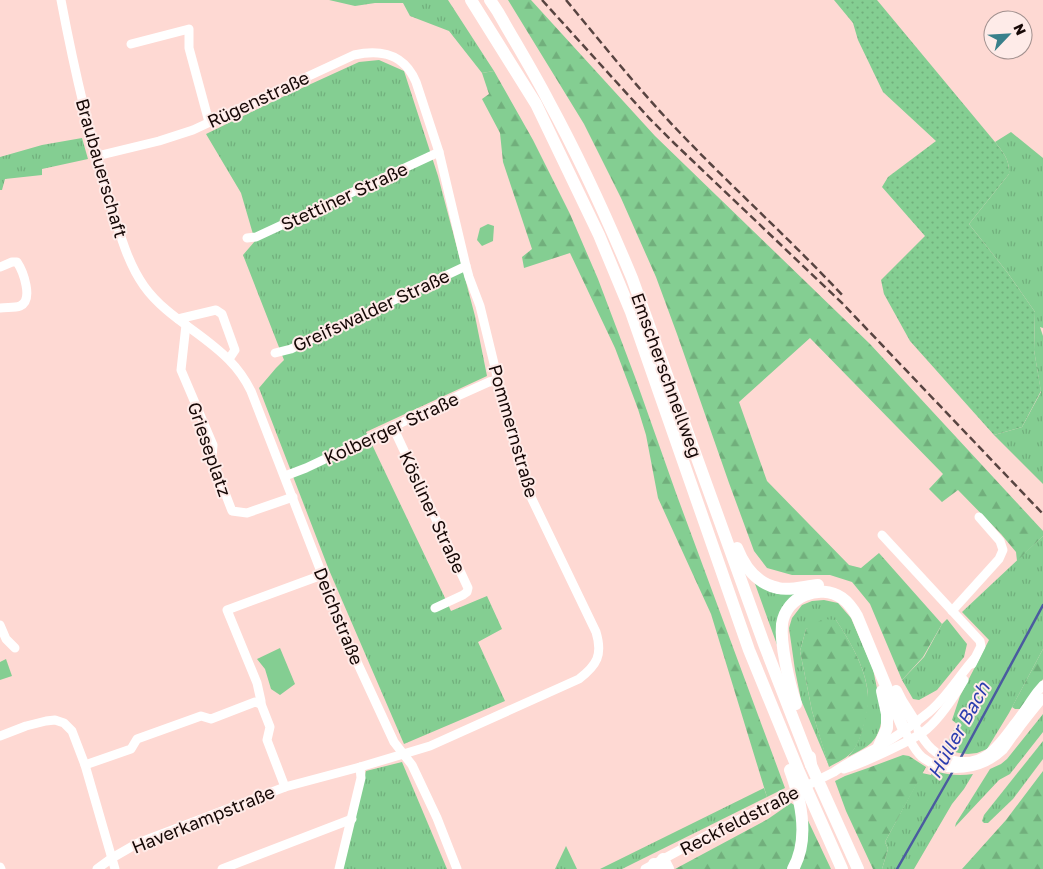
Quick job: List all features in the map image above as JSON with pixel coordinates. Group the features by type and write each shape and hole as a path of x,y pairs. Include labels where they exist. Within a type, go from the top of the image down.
{"highway":[{"name":"Emscherschnellweg","path":"471,0 536,104 603,244 631,312 749,650 773,710 804,798"},
{"name":"Emscherschnellweg","path":"490,0 549,102 588,178 632,278 761,636 811,765"},
{"path":"701,468 714,485 741,557 747,568 756,577 767,584 779,588 828,586 848,596 855,604 863,616 901,701 912,732"},
{"path":"858,869 811,765 807,741 791,688 782,642 782,622 787,610 794,602 802,596 824,591 843,598 851,606 912,732"},
{"path":"879,746 887,728 887,714 880,669"},
{"path":"793,869 800,851 804,798"},
{"path":"804,798 842,869"}],"street":[{"name":"Braubauerschaft","path":"61,0 97,156 122,242 131,264 144,286 160,304 178,319"},
{"path":"131,44 189,29 189,48 209,122"},
{"name":"Rügenstraße","path":"97,156 176,136 354,55 366,52 387,54 405,64 412,72"},
{"name":"Pommernstraße","path":"404,754 430,746 579,679 597,662 599,652 596,632 532,500 521,466 480,306 466,266 439,152 412,72"},
{"name":"Stettiner Straße","path":"247,238 265,233 439,152"},
{"path":"0,267 17,262 22,270 28,295 26,302 20,306 0,308"},
{"name":"Greifswalder Straße","path":"275,352 290,349 466,266"},
{"path":"178,319 216,310 222,314 235,350 228,359"},
{"name":"Deichstraße","path":"178,319 228,359 245,379 251,390 356,660 394,742 412,765 457,869"},
{"name":"Grieseplatz","path":"186,325 182,370 213,445 212,460 232,511 246,514 293,497"},
{"name":"Kolberger Straße","path":"285,476 306,468 489,382 498,380"},
{"name":"Kösliner Straße","path":"392,427 468,588 468,592 435,608"},
{"path":"952,611 999,559 1003,550 1000,541 979,517"},
{"name":"Reckfeldstraße","path":"834,772 877,756 912,732 951,690 974,659 981,646 980,641 882,535"},
{"name":"Haverkampstraße","path":"285,787 267,740 270,728 261,704 257,683 227,610 322,575"},
{"path":"0,625 6,639 15,648"},
{"path":"972,764 1000,744 1043,686"},
{"path":"912,732 915,749 927,760 944,762 958,768 987,761 1003,749 1043,698"},
{"path":"86,765 131,749 137,739 201,716 211,719 255,702 261,704"},
{"path":"0,736 26,726 55,720 64,724 72,731 86,765 115,869"},
{"name":"Reckfeldstraße","path":"657,866 702,838 834,772 879,746 912,732"},
{"name":"Haverkampstraße","path":"97,869 112,858 138,844 285,787 404,754"},
{"path":"339,869 361,778 360,766"},
{"path":"222,869 352,819"}],"green space":[{"path":"329,0 448,0 494,71 482,73 449,31 410,16 403,3 375,3 355,6"},
{"path":"508,0 531,0 655,136 870,344 1043,531 1043,536 1017,561 1016,552 958,490 942,502 929,489 943,474 810,338 739,402 767,481 849,565 861,568 879,553 942,624 923,657 902,680 870,604 852,582 830,575 792,575 767,568 754,551 656,277 621,198 584,124"},
{"path":"834,0 877,0 995,142 1007,160 1009,174 969,224 1007,272 1035,312 1034,350 1041,391 1022,427 994,435 910,341 884,294 881,280 925,236 882,187 888,177 936,141 883,92 858,40 853,23"},
{"path":"379,60 404,71 438,176 475,316 487,376 366,432 451,611 487,596 502,629 478,642 505,701 404,744 329,570 259,388 284,360 243,255 255,241 241,193 206,134 359,62"},
{"path":"494,71 533,140 570,214 598,279 635,377 785,788 767,797 711,614 658,498 646,435 615,348 570,253 524,268 522,257 532,249 503,162 500,133 482,99 489,94 482,73"},
{"path":"1011,132 1043,158 1043,328 1040,327 1043,336 1043,484 994,435 1022,427 1041,392 1034,350 1035,312 1007,272 969,224 1009,174 1007,160 995,142"},
{"path":"82,138 88,159 42,169 42,175 5,179 2,190 0,190 0,157 42,145"},
{"path":"488,224 494,226 493,241 482,246 477,240 480,228"},
{"path":"1043,536 1043,649 1009,713 987,749 968,754 944,749 957,724 952,720 960,696 989,640 962,612"},
{"path":"754,581 800,592 790,599 780,653"},
{"path":"824,600 838,603 851,618 873,669 884,723 881,723 877,736 873,741 848,757 860,737 867,709 868,691 865,678 859,661 836,620 806,629 800,651 812,711 829,766 801,700 789,628 792,618 802,605 812,601"},
{"path":"823,619 836,620 848,639 863,671 868,694 866,717 856,746 847,757 829,767 812,711 800,651 806,629"},
{"path":"947,619 967,644 964,657 937,690 919,700 913,699 902,680 924,657 942,624"},
{"path":"280,648 295,684 280,695 271,689 265,669 257,659"},
{"path":"1043,649 1043,679 1020,709 1015,709 1012,707"},
{"path":"6,659 12,676 0,680 0,662"},
{"path":"1043,714 1043,732 1010,774 999,780 955,827 990,769 1007,759"},
{"path":"1043,741 1043,759 1013,799 988,823 984,823 982,821 984,815"},
{"path":"903,755 909,756 926,767 885,842 888,849 882,869 873,869 846,811 835,781"},
{"path":"402,762 447,869 343,869 366,771"},
{"path":"932,770 952,775 973,774 952,804 914,869 882,869 888,849 885,842 922,773 931,775"},
{"path":"1043,771 1043,869 962,869 1006,820"},
{"path":"764,788 767,797 622,869 600,869"},
{"path":"791,803 803,810 831,869 675,869 768,819"},
{"path":"566,846 577,869 555,869"}],"waterway":[{"name":"Hüller Bach","path":"960,759 1043,605"},
{"name":"Hüller Bach","path":"897,869 953,771"}],"railway":[{"path":"542,0 649,118 843,304 1043,514"},
{"path":"566,0 669,122 844,297"}]}
